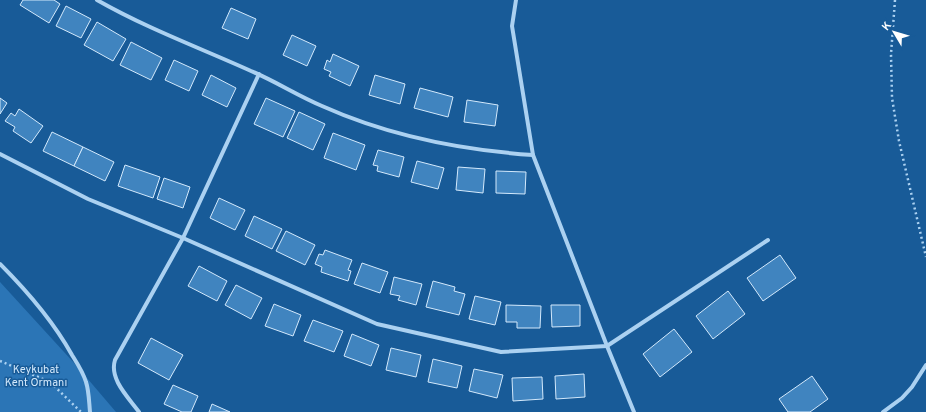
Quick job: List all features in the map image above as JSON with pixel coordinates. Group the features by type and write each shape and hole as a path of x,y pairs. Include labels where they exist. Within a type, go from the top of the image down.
{"street":[{"path":"97,0 124,15 259,74 322,106 389,131 467,148 533,155"},
{"path":"516,0 512,26 533,155 634,412"},
{"path":"139,412 114,375 114,364 183,238 259,74"},
{"path":"0,154 88,199 183,238 377,324 501,352 607,346 768,240"},
{"path":"0,264 22,286 42,310 69,348 87,382 90,412"},
{"path":"883,412 902,398 912,387 926,365"}],"path":[{"path":"895,0 891,54 892,98 899,141 926,257"},
{"path":"0,361 50,382 81,412"}],"green space":[{"name":"Keykubat Kent Ormanı","path":"0,282 75,364 116,412 0,412"}],"building":[{"path":"23,0 54,0 60,4 49,23 20,5"},
{"path":"66,6 91,19 81,38 56,26"},
{"path":"231,8 256,19 248,39 222,28"},
{"path":"97,22 126,39 113,61 84,45"},
{"path":"292,35 316,46 307,66 283,55"},
{"path":"131,42 162,58 151,80 120,65"},
{"path":"333,54 359,66 350,86 329,76 331,72 324,69 327,60 330,62"},
{"path":"174,60 198,71 189,91 165,80"},
{"path":"211,75 236,88 227,107 202,95"},
{"path":"375,75 405,84 400,104 369,95"},
{"path":"420,88 453,97 448,117 414,108"},
{"path":"0,98 7,103 0,114"},
{"path":"266,98 295,111 283,137 254,124"},
{"path":"467,100 498,105 495,126 464,122"},
{"path":"19,109 43,126 31,143 13,131 15,127 5,121 11,113 15,116"},
{"path":"299,112 325,124 313,150 287,138"},
{"path":"52,132 83,147 74,166 43,151"},
{"path":"333,133 365,145 356,170 324,158"},
{"path":"83,147 114,162 105,181 74,166"},
{"path":"378,150 404,157 399,177 377,171 378,166 373,165"},
{"path":"417,161 444,168 438,189 411,182"},
{"path":"125,165 160,177 153,198 118,186"},
{"path":"458,167 485,169 483,193 456,190"},
{"path":"496,171 526,172 525,194 496,193"},
{"path":"164,178 190,187 183,208 157,199"},
{"path":"219,198 245,210 235,230 210,218"},
{"path":"254,216 282,229 272,249 245,236"},
{"path":"286,231 315,245 305,265 276,251"},
{"path":"325,250 352,260 348,270 351,271 348,281 321,272 322,267 315,264 319,254 323,255"},
{"path":"780,255 796,278 763,301 747,278"},
{"path":"362,263 388,272 380,293 354,284"},
{"path":"199,266 227,281 217,301 188,286"},
{"path":"394,277 422,284 416,305 398,300 400,296 390,294"},
{"path":"433,281 455,287 454,291 465,294 459,315 426,307"},
{"path":"236,285 262,298 251,319 225,305"},
{"path":"728,291 745,314 713,339 696,316"},
{"path":"475,296 501,302 495,325 469,319"},
{"path":"274,304 301,315 293,336 265,326"},
{"path":"506,305 541,306 540,328 517,328 517,322 506,322"},
{"path":"551,305 580,305 580,326 552,327"},
{"path":"313,320 343,331 334,352 304,341"},
{"path":"674,329 692,352 660,377 643,354"},
{"path":"352,334 379,345 371,366 344,356"},
{"path":"151,338 183,355 169,380 138,363"},
{"path":"391,348 421,355 416,377 386,370"},
{"path":"433,359 462,366 457,388 428,382"},
{"path":"474,369 503,375 497,398 469,391"},
{"path":"584,374 585,397 556,399 555,376"},
{"path":"812,376 828,399 810,412 788,412 779,399"},
{"path":"542,377 543,399 513,401 512,378"},
{"path":"173,385 198,396 191,412 182,412 164,404"},
{"path":"212,404 230,412 209,412"}]}
